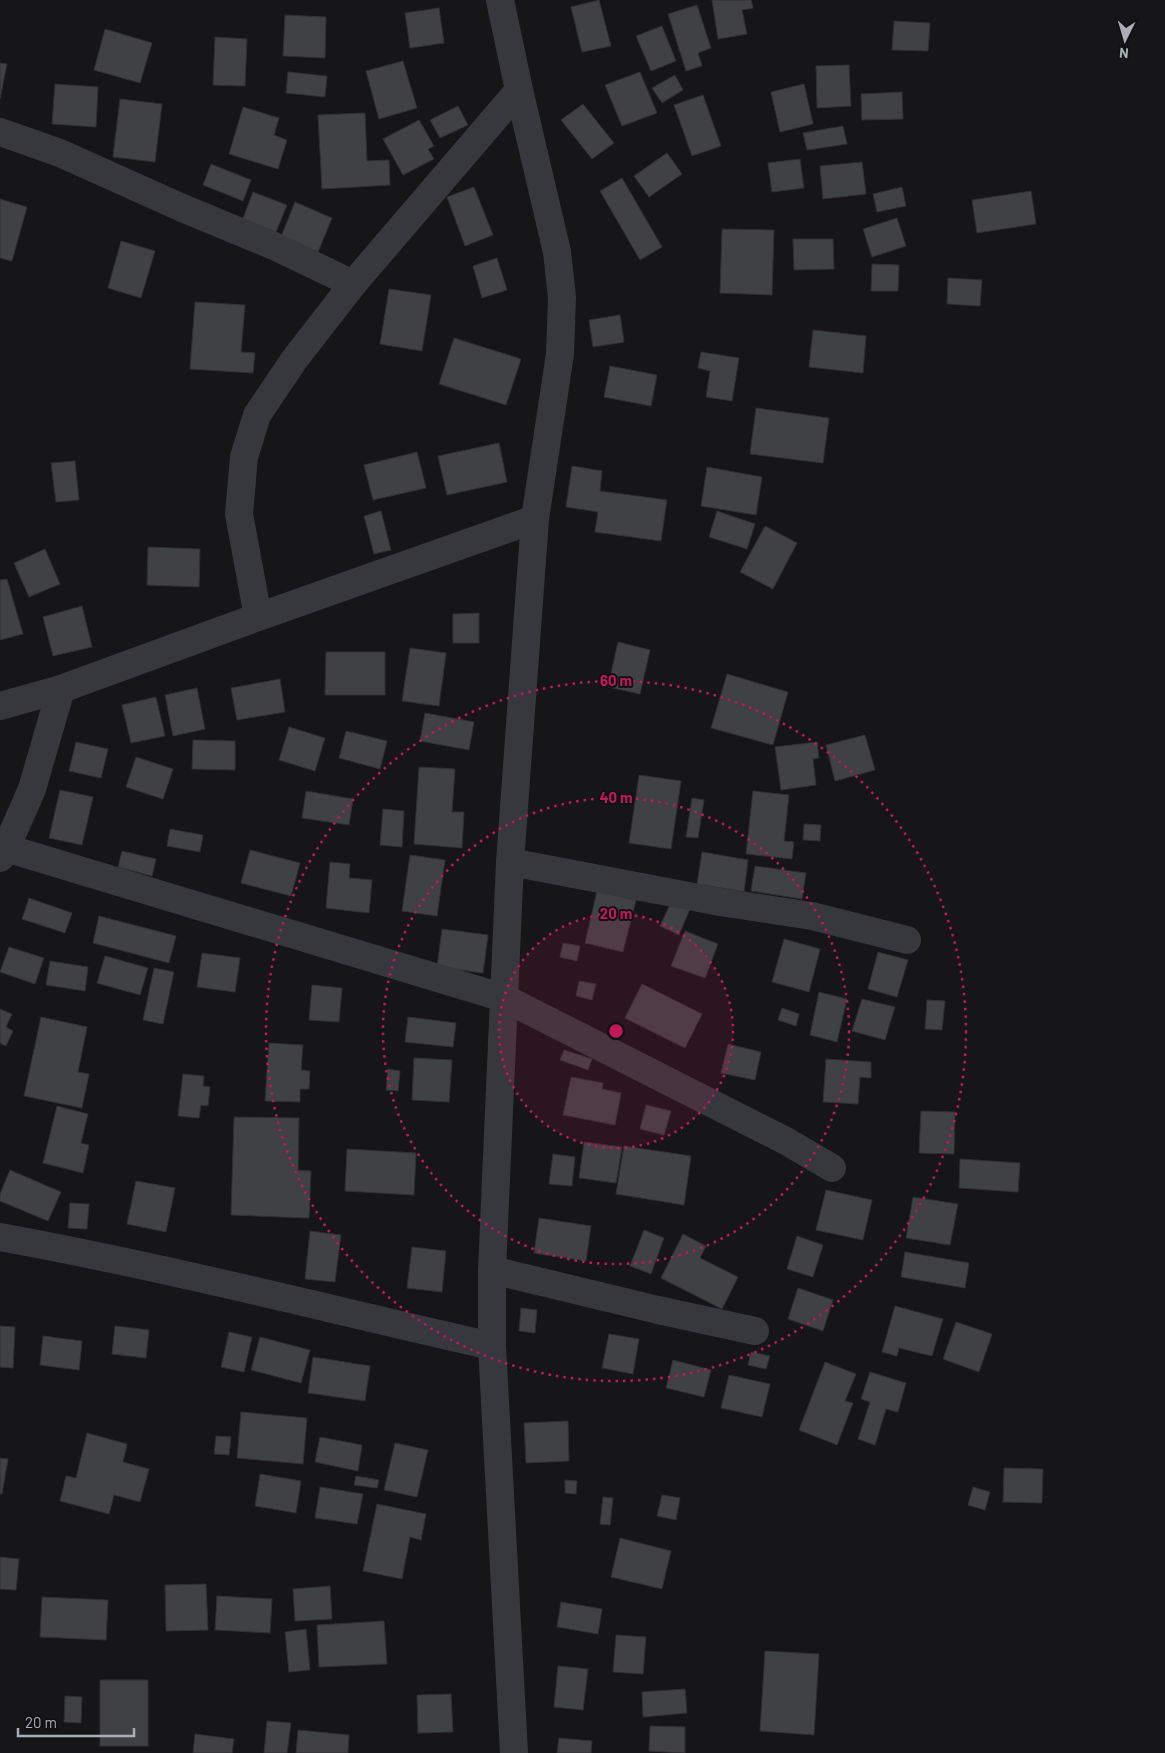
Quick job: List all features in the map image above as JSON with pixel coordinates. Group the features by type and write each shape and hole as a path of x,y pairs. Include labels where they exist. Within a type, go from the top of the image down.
{"street":[{"path":"500,0 557,252 562,297 560,354 535,519 510,862 492,1270 492,1346 514,1753"},
{"path":"258,617 239,514 244,457 257,415 294,360 353,284 519,90"},
{"path":"0,132 60,153 180,207 274,246 353,284"},
{"path":"0,706 61,690 258,617 535,519"},
{"path":"61,690 32,789 3,853 504,998 786,1141 832,1168"},
{"path":"510,862 720,902 812,916 907,940"},
{"path":"0,1238 70,1250 159,1269 492,1346"},
{"path":"492,1270 755,1331"}],"building":[{"path":"599,0 611,46 582,52 571,7"},
{"path":"712,0 751,0 753,8 742,10 747,34 718,39"},
{"path":"697,5 711,48 698,53 702,66 686,71 668,14"},
{"path":"439,8 444,43 410,48 405,13"},
{"path":"285,15 326,17 325,58 283,56"},
{"path":"894,21 930,23 928,51 892,50"},
{"path":"662,26 676,61 651,71 636,36"},
{"path":"105,29 152,43 140,83 94,70"},
{"path":"215,37 247,39 245,86 213,85"},
{"path":"403,61 417,108 379,119 366,71"},
{"path":"0,63 7,64 0,99"},
{"path":"849,65 851,106 817,108 816,66"},
{"path":"288,72 327,76 325,97 286,93"},
{"path":"640,72 657,113 622,126 605,85"},
{"path":"675,75 683,90 662,103 652,88"},
{"path":"55,84 98,87 96,127 52,124"},
{"path":"804,84 813,124 780,132 771,92"},
{"path":"902,92 903,119 862,120 861,94"},
{"path":"703,95 721,146 692,156 674,105"},
{"path":"120,99 162,104 155,162 113,157"},
{"path":"583,104 614,143 592,159 561,120"},
{"path":"458,106 468,125 440,138 430,120"},
{"path":"243,107 279,118 274,135 287,140 278,169 229,154"},
{"path":"365,113 367,161 389,160 390,185 322,189 318,115"},
{"path":"419,120 434,146 428,149 434,159 403,175 383,139"},
{"path":"843,126 847,144 807,150 803,133"},
{"path":"667,153 682,174 649,197 634,176"},
{"path":"800,159 804,188 772,192 768,163"},
{"path":"862,162 866,194 823,199 820,166"},
{"path":"211,164 251,180 243,201 203,185"},
{"path":"622,178 662,247 640,260 600,191"},
{"path":"474,187 493,235 465,246 447,197"},
{"path":"902,187 906,206 877,212 873,194"},
{"path":"1031,191 1036,224 977,233 972,200"},
{"path":"253,192 287,205 274,237 241,224"},
{"path":"0,199 27,207 12,261 0,258"},
{"path":"295,202 332,218 318,252 281,237"},
{"path":"897,218 906,246 872,257 863,229"},
{"path":"722,229 774,230 772,295 720,293"},
{"path":"793,239 833,239 834,269 794,270"},
{"path":"121,241 155,251 141,298 108,288"},
{"path":"497,258 507,290 482,298 473,266"},
{"path":"872,264 899,265 898,291 871,291"},
{"path":"948,278 982,280 980,306 947,304"},
{"path":"389,289 431,295 422,351 380,344"},
{"path":"195,302 245,305 241,352 255,353 253,373 190,369"},
{"path":"620,315 624,342 593,347 589,320"},
{"path":"813,330 866,336 863,373 809,367"},
{"path":"454,338 521,359 506,405 439,384"},
{"path":"701,352 739,358 732,401 706,397 710,371 698,368"},
{"path":"610,366 657,375 651,406 604,397"},
{"path":"756,408 829,418 823,463 750,454"},
{"path":"499,443 507,482 447,495 438,456"},
{"path":"417,452 426,488 373,500 364,465"},
{"path":"75,461 79,500 56,502 51,463"},
{"path":"572,466 602,471 600,491 667,500 661,541 595,532 598,512 566,507"},
{"path":"707,467 762,477 756,515 701,506"},
{"path":"381,511 391,550 374,554 364,516"},
{"path":"717,511 755,524 747,549 709,537"},
{"path":"765,526 797,543 773,589 740,572"},
{"path":"148,547 200,549 199,587 147,585"},
{"path":"45,549 60,584 29,597 14,563"},
{"path":"7,579 23,634 0,640 0,580"},
{"path":"82,606 92,647 53,656 43,617"},
{"path":"479,613 479,643 453,643 453,614"},
{"path":"618,642 650,650 640,694 608,687"},
{"path":"410,648 446,653 439,706 402,701"},
{"path":"326,652 385,652 385,695 325,695"},
{"path":"727,674 788,692 773,745 711,728"},
{"path":"280,679 285,712 237,720 231,688"},
{"path":"197,688 205,729 173,736 165,695"},
{"path":"156,697 165,736 131,743 122,705"},
{"path":"425,713 474,722 469,750 420,741"},
{"path":"289,727 325,738 315,771 279,760"},
{"path":"346,731 387,741 380,769 339,758"},
{"path":"865,735 875,770 835,781 826,745"},
{"path":"193,740 235,741 235,770 192,769"},
{"path":"76,742 108,749 101,778 69,771"},
{"path":"817,742 819,758 813,759 816,785 781,790 775,747"},
{"path":"136,757 173,769 163,799 126,787"},
{"path":"419,767 455,769 452,812 464,812 462,848 414,844"},
{"path":"639,775 681,781 671,849 629,843"},
{"path":"60,790 93,797 82,845 49,838"},
{"path":"306,791 353,799 349,825 302,818"},
{"path":"753,791 789,795 784,841 794,842 792,859 746,854"},
{"path":"692,798 704,800 698,838 686,837"},
{"path":"383,809 404,811 402,847 380,845"},
{"path":"804,824 821,825 820,841 803,840"},
{"path":"170,829 203,835 200,852 167,846"},
{"path":"250,850 300,863 291,896 241,883"},
{"path":"122,851 156,859 152,876 118,867"},
{"path":"702,852 748,860 744,892 697,884"},
{"path":"410,855 445,860 437,916 402,911"},
{"path":"330,862 350,864 349,878 372,880 369,913 326,908"},
{"path":"755,866 806,873 802,899 751,891"},
{"path":"597,891 636,900 623,952 585,943"},
{"path":"29,898 72,913 65,933 22,919"},
{"path":"672,900 690,909 679,935 660,926"},
{"path":"99,916 176,936 169,963 93,943"},
{"path":"442,929 488,935 483,973 437,967"},
{"path":"685,931 718,944 705,978 671,966"},
{"path":"784,939 820,949 809,992 772,982"},
{"path":"563,943 580,946 577,961 560,957"},
{"path":"9,947 44,958 35,984 0,972"},
{"path":"878,952 908,960 897,997 868,989"},
{"path":"202,953 240,958 235,992 197,987"},
{"path":"105,956 148,968 140,995 97,983"},
{"path":"50,961 88,967 85,991 46,985"},
{"path":"154,968 174,972 163,1024 143,1020"},
{"path":"579,981 596,984 592,1000 576,996"},
{"path":"642,984 702,1014 685,1048 625,1018"},
{"path":"312,985 342,988 339,1022 309,1020"},
{"path":"819,992 847,999 837,1042 810,1035"},
{"path":"862,999 895,1007 885,1040 852,1031"},
{"path":"927,1000 945,1001 942,1030 925,1029"},
{"path":"782,1008 799,1014 796,1026 778,1020"},
{"path":"0,1009 12,1014 6,1027 13,1031 6,1046 0,1043"},
{"path":"41,1017 87,1027 78,1072 89,1074 82,1108 24,1096"},
{"path":"408,1017 456,1023 453,1047 405,1042"},
{"path":"269,1043 303,1045 301,1070 310,1071 309,1089 300,1089 300,1102 265,1101"},
{"path":"728,1044 761,1052 755,1080 721,1073"},
{"path":"564,1050 592,1059 588,1070 560,1060"},
{"path":"414,1058 452,1060 449,1102 412,1100"},
{"path":"826,1059 871,1062 871,1078 860,1077 858,1104 823,1102"},
{"path":"388,1069 400,1071 398,1091 386,1090"},
{"path":"183,1074 204,1076 203,1086 210,1087 208,1106 201,1105 199,1118 178,1116"},
{"path":"571,1077 603,1083 602,1089 621,1093 615,1125 563,1115"},
{"path":"646,1105 671,1111 664,1135 640,1129"},
{"path":"57,1106 88,1114 81,1143 89,1145 83,1173 43,1163"},
{"path":"921,1111 955,1112 954,1154 919,1153"},
{"path":"234,1117 299,1118 298,1170 311,1171 309,1218 231,1215"},
{"path":"584,1142 622,1147 616,1183 579,1178"},
{"path":"624,1146 691,1156 684,1205 616,1194"},
{"path":"347,1149 416,1153 414,1195 345,1191"},
{"path":"553,1154 575,1157 572,1186 549,1184"},
{"path":"960,1159 1020,1163 1018,1192 959,1188"},
{"path":"10,1170 61,1192 48,1221 0,1201 0,1194"},
{"path":"136,1181 175,1188 166,1232 127,1224"},
{"path":"826,1190 872,1200 863,1240 816,1230"},
{"path":"913,1197 958,1204 950,1245 906,1238"},
{"path":"70,1203 89,1204 87,1229 68,1228"},
{"path":"539,1218 591,1226 586,1261 534,1253"},
{"path":"644,1230 664,1238 651,1274 630,1266"},
{"path":"310,1231 341,1235 335,1282 305,1279"},
{"path":"683,1234 706,1246 700,1258 738,1277 722,1309 661,1278"},
{"path":"797,1236 823,1245 813,1277 787,1269"},
{"path":"412,1247 446,1251 442,1292 407,1288"},
{"path":"905,1252 969,1263 965,1288 901,1277"},
{"path":"798,1288 833,1300 823,1331 788,1319"},
{"path":"895,1306 943,1319 932,1356 899,1348 897,1356 882,1352"},
{"path":"521,1308 537,1310 535,1333 519,1331"},
{"path":"956,1322 992,1334 979,1372 943,1359"},
{"path":"0,1326 15,1327 13,1368 0,1367"},
{"path":"115,1326 149,1330 146,1358 112,1354"},
{"path":"229,1332 252,1337 244,1372 221,1367"},
{"path":"609,1334 639,1339 633,1374 602,1368"},
{"path":"43,1336 82,1341 79,1370 40,1365"},
{"path":"260,1337 310,1350 301,1383 251,1370"},
{"path":"751,1352 770,1356 766,1369 748,1365"},
{"path":"313,1357 370,1366 365,1401 308,1393"},
{"path":"673,1360 711,1370 704,1397 666,1388"},
{"path":"825,1362 856,1374 845,1401 853,1403 837,1445 799,1430"},
{"path":"870,1372 906,1383 898,1412 886,1409 875,1445 858,1439 870,1402 861,1399"},
{"path":"729,1375 770,1384 762,1417 721,1408"},
{"path":"241,1412 307,1418 303,1464 237,1458"},
{"path":"568,1421 569,1461 526,1463 524,1423"},
{"path":"87,1433 127,1444 123,1462 149,1469 140,1502 114,1495 109,1514 60,1501 66,1476 76,1478"},
{"path":"216,1436 231,1437 229,1455 214,1454"},
{"path":"320,1437 362,1445 358,1471 315,1462"},
{"path":"395,1443 428,1450 417,1497 384,1490"},
{"path":"0,1458 8,1459 2,1494 0,1494"},
{"path":"1004,1468 1043,1469 1042,1503 1003,1502"},
{"path":"260,1474 301,1481 296,1513 255,1506"},
{"path":"356,1476 379,1480 377,1488 354,1485"},
{"path":"565,1480 577,1481 576,1494 565,1493"},
{"path":"320,1487 363,1494 357,1524 315,1518"},
{"path":"973,1487 990,1492 985,1510 968,1505"},
{"path":"662,1495 680,1498 676,1520 657,1516"},
{"path":"603,1497 613,1498 610,1525 600,1524"},
{"path":"377,1504 426,1514 421,1540 410,1537 402,1579 363,1571"},
{"path":"620,1538 671,1551 662,1589 611,1577"},
{"path":"0,1557 19,1559 16,1590 0,1589"},
{"path":"206,1584 208,1630 166,1631 165,1585"},
{"path":"330,1586 332,1619 295,1621 293,1589"},
{"path":"217,1596 272,1599 270,1633 215,1630"},
{"path":"42,1597 108,1600 106,1640 40,1637"},
{"path":"561,1602 602,1609 598,1634 557,1627"},
{"path":"384,1621 387,1664 319,1667 317,1625"},
{"path":"306,1629 310,1670 289,1672 285,1632"},
{"path":"616,1635 646,1637 643,1674 613,1672"},
{"path":"765,1651 819,1654 814,1735 760,1731"},
{"path":"558,1666 588,1669 583,1710 554,1707"},
{"path":"100,1680 148,1680 148,1746 100,1746"},
{"path":"685,1689 687,1713 643,1717 642,1692"},
{"path":"451,1694 453,1732 418,1733 417,1695"},
{"path":"65,1696 82,1697 81,1723 64,1722"},
{"path":"267,1721 291,1723 287,1753 264,1753"},
{"path":"650,1726 685,1727 685,1753 649,1751"},
{"path":"298,1730 349,1735 348,1753 296,1753"},
{"path":"195,1734 234,1739 232,1753 193,1753"},
{"path":"559,1738 592,1741 591,1753 557,1753"}]}
